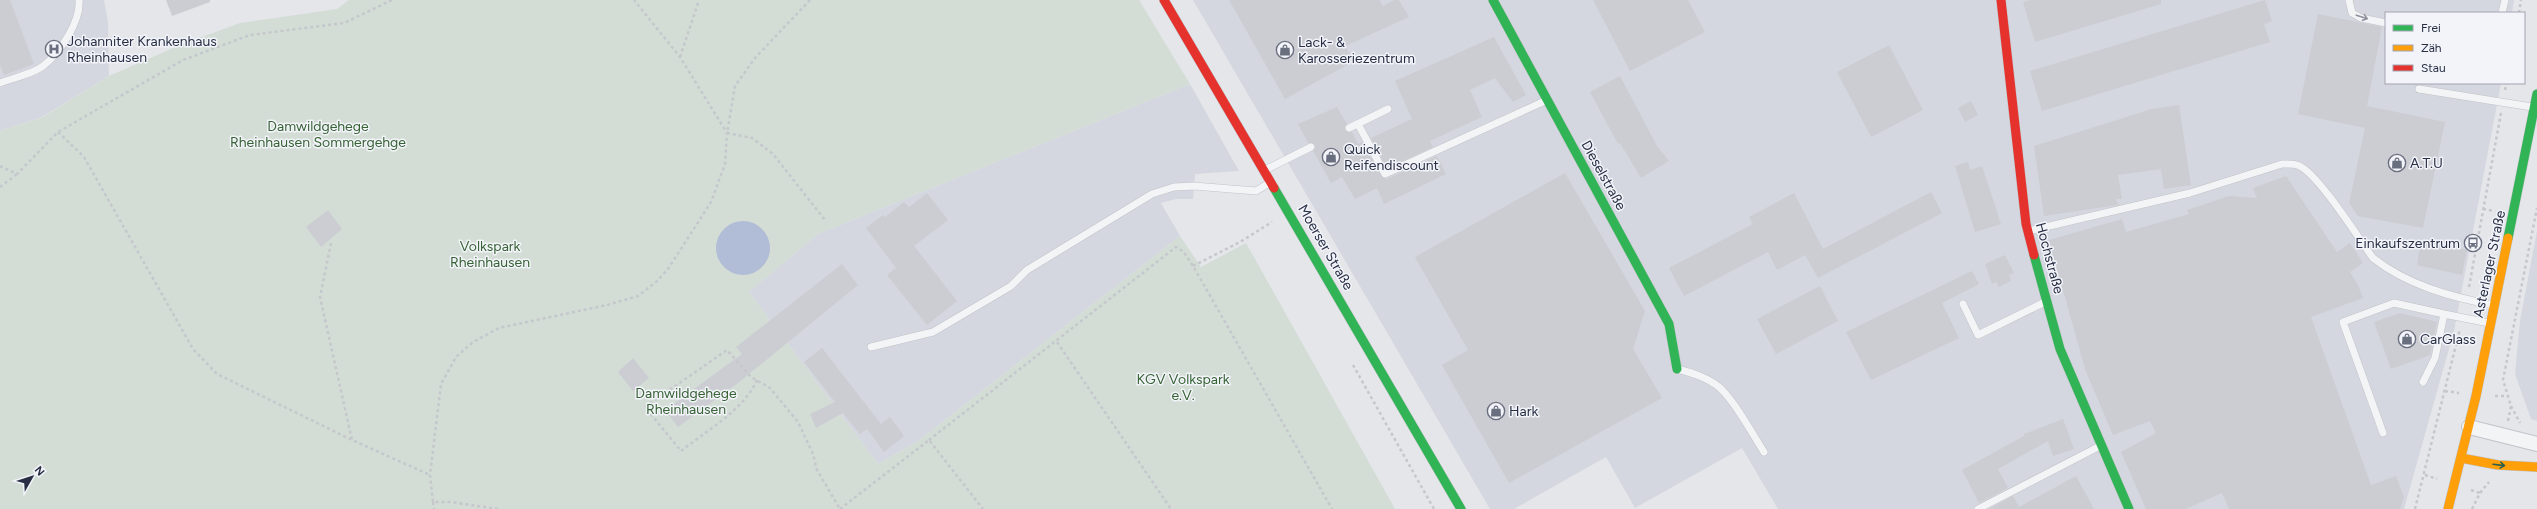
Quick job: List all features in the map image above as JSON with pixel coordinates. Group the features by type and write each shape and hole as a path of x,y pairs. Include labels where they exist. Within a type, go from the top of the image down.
{"street":[{"name":"Moerser Straße","path":"1164,0 1461,509"},
{"name":"Dieselstraße","path":"1492,0 1669,324 1677,369"},
{"name":"Hochstraße","path":"2001,0 2010,91 2028,231 2060,349 2100,446 2129,509"},
{"name":"Asterlager Straße","path":"2448,509 2469,427 2537,94"},
{"path":"2469,427 2537,444"},
{"path":"2461,458 2498,465 2537,467"}],"lane":[{"path":"0,83 43,66 65,40 73,26 80,9 79,0"},
{"path":"2349,0 2352,13 2361,18 2385,23"},
{"path":"2502,12 2505,0"},
{"path":"2419,89 2535,107"},
{"path":"1358,124 1385,174 1547,100"},
{"path":"1349,128 1388,109"},
{"path":"1264,170 1311,147"},
{"path":"2028,231 2190,193 2282,164 2294,163 2303,168 2320,187 2373,258 2382,266 2396,275 2466,300 2494,306"},
{"path":"871,347 933,332 1011,286 1027,270 1152,194 1174,187 1194,186 1256,191 1271,182"},
{"path":"1963,304 1978,335 2047,301"},
{"path":"2383,432 2343,322 2394,304 2491,324"},
{"path":"2423,382 2435,358 2444,314"},
{"path":"1677,369 1694,373 1716,385 1734,406 1764,452"},
{"path":"1978,509 2100,446"}],"path":[{"path":"0,187 17,174 58,132 183,60 250,35 344,23 392,0"},
{"path":"634,0 680,57 727,133 752,138 773,154 825,220"},
{"path":"680,57 700,0"},
{"path":"434,509 430,475 441,384 456,357 473,342 499,328 608,305 638,296 656,282 668,269 711,202 725,164 727,133 734,86 755,58 810,0"},
{"path":"2519,12 2521,0"},
{"path":"2466,300 2506,84"},
{"path":"58,132 84,157 193,349 206,364 217,374 352,440 430,475"},
{"path":"0,166 17,174"},
{"path":"2505,436 2511,406 2503,380 2537,208"},
{"path":"1193,266 1240,242 1273,221"},
{"path":"331,243 320,297 352,440"},
{"path":"757,380 753,388 736,407 682,451 645,407 727,350 757,380 770,388 798,422 813,454 817,470 840,509 1057,342 1176,247 1183,251 1193,266 1332,509"},
{"path":"2415,509 2463,318"},
{"path":"1057,342 1171,509"},
{"path":"929,440 984,509"},
{"path":"2472,509 2480,493 2496,474 2498,465"},
{"path":"433,502 451,502 498,509"}],"shaded area":[{"name":"Johanniter Krankenhaus Rheinhausen","path":"0,0 104,0 108,22 109,76 42,117 0,131"},
{"path":"1193,0 2514,0 2512,12 2385,12 2385,84 2501,84 2454,331 2404,509 1778,509 1742,448 1635,508 1606,457 1514,509 1490,509"},
{"path":"1190,84 1239,171 1195,174 1193,199 1176,199 1161,203 1180,236 918,441 878,464 749,292 818,234"},
{"path":"2537,231 2537,421 2531,419 2515,374 2520,321"}],"green space":[{"name":"Volkspark Rheinhausen","path":"349,0 1139,0 1190,84 818,234 749,292 878,464 918,441 1180,236 1201,267 1246,243 1395,509 0,509 0,131 43,117 109,76 180,45 240,23 337,9"}],"water":[{"path":"738,221 748,221 758,225 766,233 770,243 770,253 766,263 758,271 748,275 738,275 728,271 720,263 716,253 716,243 720,233 728,225"}],"building":[{"path":"0,0 10,0 34,64 4,75 0,65"},
{"path":"166,0 210,0 210,2 172,16"},
{"path":"1229,0 1379,0 1383,6 1394,0 1399,0 1409,17 1345,46 1354,61 1285,99"},
{"path":"1593,0 1688,0 1705,32 1630,71"},
{"path":"2031,0 2161,0 2161,4 2035,42 2023,2"},
{"path":"2265,0 2272,21 2264,24 2270,42 2042,111 2030,71"},
{"path":"2318,14 2382,27 2367,106 2445,122 2423,228 2358,216 2349,203 2365,128 2298,114"},
{"path":"1494,37 1526,95 1513,102 1495,78 1470,90 1482,117 1430,141 1433,147 1387,168 1371,138 1412,119 1395,81"},
{"path":"1889,45 1923,110 1871,137 1837,72"},
{"path":"1620,76 1657,146 1669,161 1641,178 1620,143 1618,144 1590,92"},
{"path":"1971,101 1978,115 1965,122 1958,108"},
{"path":"2179,105 2191,185 2164,189 2161,169 2118,175 2122,199 2116,199 2118,205 2044,216 2034,146 2152,109"},
{"path":"1337,107 1347,124 1345,131 1352,132 1358,144 1362,142 1383,178 1387,179 1437,156 1446,174 1384,204 1377,188 1355,199 1342,177 1331,183 1313,151 1315,144 1308,143 1298,124"},
{"path":"1968,162 1970,170 1982,166 2001,224 1975,232 1955,166"},
{"path":"1565,173 1645,311 1633,349 1662,398 1509,483 1442,365 1468,350 1415,257"},
{"path":"2286,176 2337,252 2350,243 2363,263 2350,272 2358,285 2363,298 2311,317 2371,485 2396,476 2404,497 2400,509 2229,509 2222,493 2186,509 2146,509 2121,452 2156,433 2150,421 2113,435 2085,369 2049,240 2122,219 2126,232 2189,214 2187,210 2229,196 2257,198 2253,188"},
{"path":"1931,192 1942,213 1818,278 1805,255 1777,270 1768,252 1684,296 1669,268 1753,224 1749,217 1794,193 1823,249"},
{"path":"927,193 948,220 914,246 957,301 927,325 887,275 896,268 866,228 883,215 885,217 904,202 909,207"},
{"path":"328,210 342,229 321,247 306,227"},
{"path":"2421,240 2467,250 2462,275 2417,265"},
{"path":"2005,255 2014,273 2009,275 2011,281 1999,287 1996,282 1992,284 1985,264"},
{"path":"842,264 858,285 738,383 678,427 665,410 742,354 736,347"},
{"path":"1972,271 1979,284 1942,303 1959,338 1871,380 1846,332"},
{"path":"1820,286 1838,321 1776,354 1757,319"},
{"name":"CarGlass","path":"2400,313 2437,322 2430,355 2391,369 2374,322"},
{"path":"822,348 881,424 890,417 904,436 884,452 867,429 860,434 843,413 816,428 810,414 835,402 804,362"},
{"path":"633,358 649,378 633,391 618,372"},
{"path":"2063,419 2074,449 2053,456 2048,441 1998,469 2008,488 1979,503 1962,470 2024,436 2024,434"},
{"path":"2076,476 2094,509 1989,509 2013,496 2019,507"}],"traffic: fast":[{"path":"1493,0 1669,324 1677,369"},
{"path":"2508,238 2537,94"},
{"path":"1274,188 1461,509"},
{"path":"2034,255 2060,349 2129,509"}],"traffic: slow":[{"path":"2448,509 2476,396 2508,238"},
{"path":"2461,458 2498,465 2537,467"}],"traffic: jam":[{"path":"1164,0 1274,188"},
{"path":"2001,0 2026,224 2034,255"}],"place":[{"name":"Johanniter Krankenhaus Rheinhausen","path":"54,49"},
{"name":"Lack- & Karosseriezentrum","path":"1285,50"},
{"name":"Quick Reifendiscount","path":"1331,157"},
{"name":"A.T.U","path":"2397,163"},
{"name":"Einkaufszentrum","path":"2473,243"},
{"name":"CarGlass","path":"2407,339"},
{"name":"Hark","path":"1496,411"}],"park label":[{"name":"Damwildgehege Rheinhausen Sommergehge","path":"318,134"},
{"name":"KGV Volkspark e.V.","path":"1183,388"},
{"name":"Damwildgehege Rheinhausen","path":"686,402"}]}
